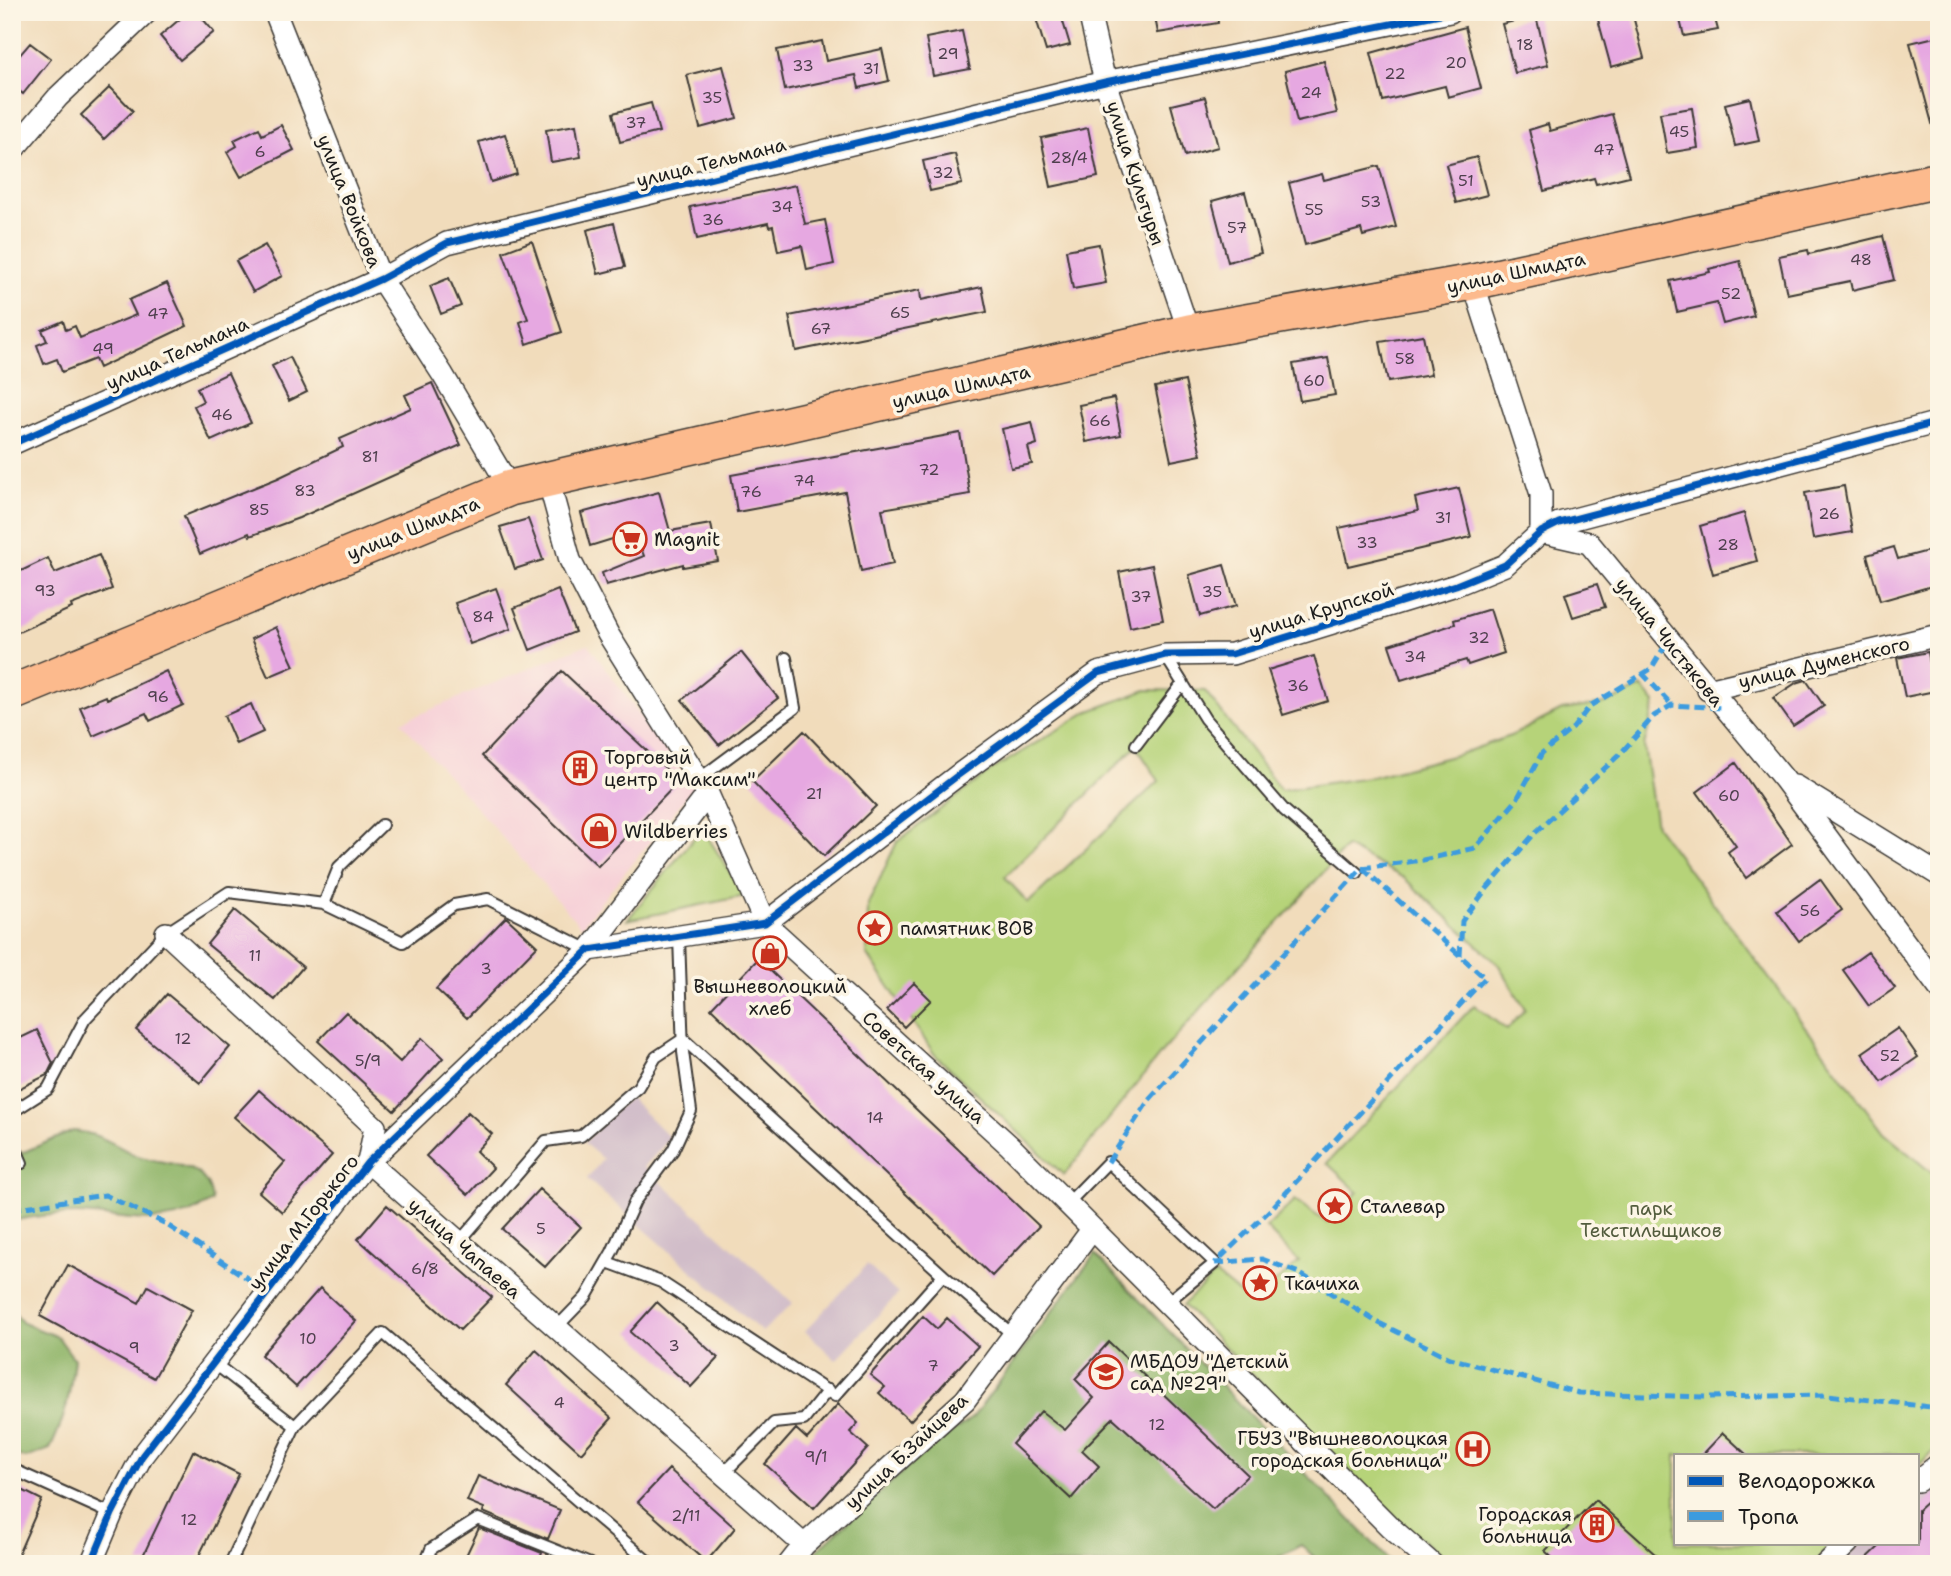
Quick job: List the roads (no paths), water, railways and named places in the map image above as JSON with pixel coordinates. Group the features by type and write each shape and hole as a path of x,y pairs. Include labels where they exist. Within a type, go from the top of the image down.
{"main road":[{"name":"улица Шмидта","path":"12,693 510,488 1189,332 1473,282 1939,180"}],"street":[{"path":"12,151 58,97 147,12"},
{"name":"улица Войкова","path":"275,12 381,279 443,374 510,488"},
{"name":"улица Культуры","path":"1090,12 1105,82 1189,332"},
{"name":"улица Тельмана","path":"12,444 381,279 447,243 1105,82 1450,12"},
{"path":"1473,282 1541,494 1541,532"},
{"name":"улица Крупской","path":"765,923 957,776 1098,673 1165,655 1232,654 1456,585 1506,565 1541,532 1559,523 1939,422"},
{"name":"Советская улица","path":"548,480 570,560 608,634 704,786 765,923 1010,1146 1091,1231 1390,1527 1432,1564"},
{"name":"улица Чистякова","path":"1541,532 1589,543 1784,779 1939,988"},
{"name":"улица Думенского","path":"1708,690 1939,635"},
{"path":"1784,779 1939,875"},
{"name":"улица М.Горького","path":"91,1564 112,1514 142,1456 368,1163 589,950 704,786"},
{"path":"589,950 765,923"},
{"path":"166,933 375,1127 368,1163"},
{"name":"улица Чапаева","path":"368,1163 804,1545"},
{"name":"улица Б.Зайцева","path":"789,1564 804,1545 965,1400 1091,1231"},
{"path":"1920,1479 1939,1464"},
{"path":"1826,1564 1847,1544"}],"lane":[{"path":"1165,655 1205,719 1284,810 1357,873"},
{"path":"704,786 795,708 786,658"},
{"path":"1136,745 1182,683"},
{"path":"324,904 339,867 382,825"},
{"path":"12,1112 48,1089 85,1019 166,933 229,892 324,904 403,942 454,905 488,899 589,950"},
{"path":"556,1328 586,1297 607,1262 635,1201 673,1150 691,1111 683,1039 679,937"},
{"path":"458,1242 547,1141 581,1136 638,1087 656,1057 683,1039"},
{"path":"683,1039 1013,1335"},
{"path":"12,1140 22,1163"},
{"path":"1066,1205 1108,1163 1214,1263 1166,1303"},
{"path":"607,1262 661,1282 835,1396 943,1275"},
{"path":"230,1564 295,1426 383,1332 651,1564"},
{"path":"214,1363 295,1426"},
{"path":"723,1474 775,1423 804,1420 828,1390"},
{"path":"12,1469 112,1514"},
{"path":"425,1564 432,1549 478,1519 590,1564"}],"place":[{"name":"Magnit","path":"630,539"},
{"name":"Торговый центр \"Максим\"","path":"580,768"},
{"name":"Wildberries","path":"599,831"},
{"name":"памятник ВОВ","path":"875,928"},
{"name":"Вышневолоцкий хлеб","path":"770,953"},
{"name":"Сталевар","path":"1335,1206"},
{"name":"Ткачиха","path":"1260,1283"},
{"name":"МБДОУ \"Детский сад №29\"","path":"1106,1372"},
{"name":"ГБУЗ \"Вышневолоцкая городская больница\"","path":"1473,1449"},
{"name":"Городская больница","path":"1597,1525"}],"park label":[{"name":"парк Текстильщиков","path":"1651,1219"}]}
